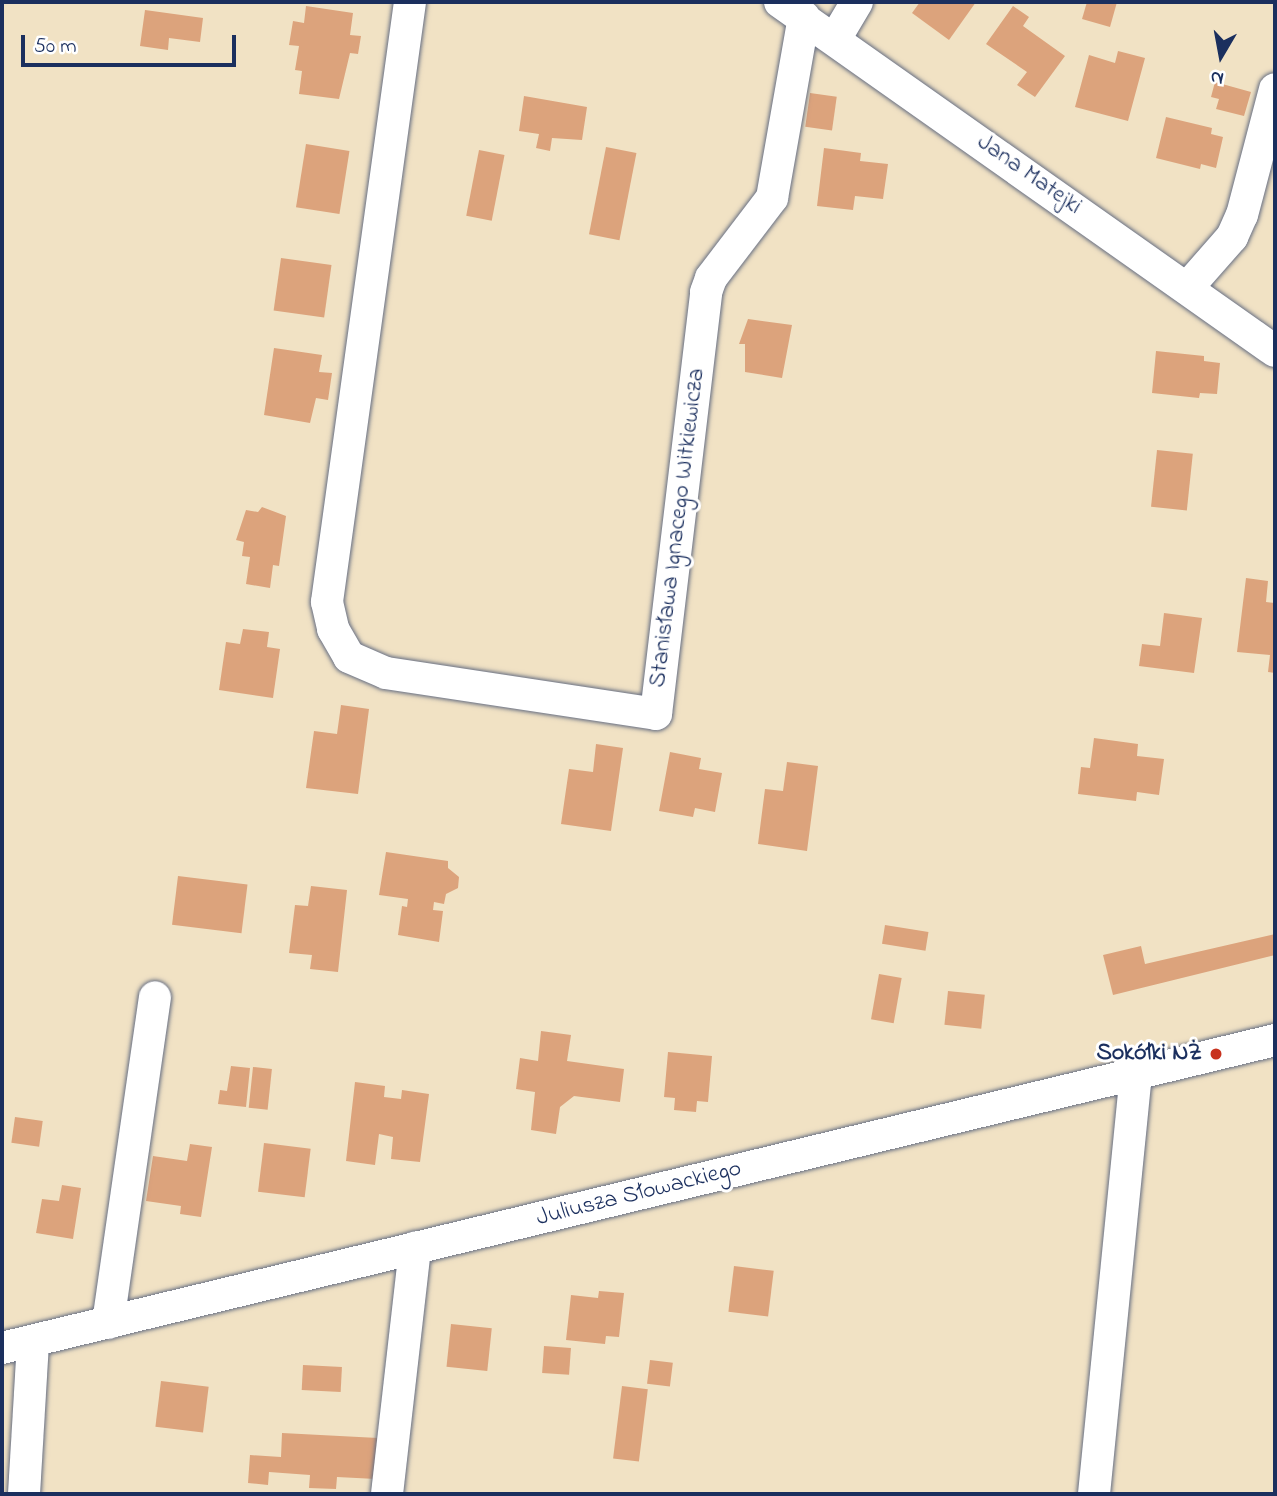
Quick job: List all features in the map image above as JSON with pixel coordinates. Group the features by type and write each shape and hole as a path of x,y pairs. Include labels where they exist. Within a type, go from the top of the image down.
{"street":[{"name":"Stanisława Ignacego Witkiewicza","path":"410,2 327,602 332,629 349,657 386,673 656,714 706,292 711,278 772,198 792,10"},
{"path":"835,38 857,2"},
{"name":"Jana Matejki","path":"792,10 1188,287 1275,351"},
{"path":"1188,287 1231,237 1242,215 1275,89"},
{"path":"108,1323 155,997"},
{"name":"Juliusza Słowackiego","path":"2,1348 1275,1040"},
{"path":"1094,1494 1136,1074"},
{"path":"387,1494 415,1248"},
{"path":"24,1494 33,1341"}],"building":[{"path":"920,2 976,2 949,40 912,13"},
{"path":"1087,2 1117,2 1110,27 1082,19"},
{"path":"306,6 353,13 350,35 361,36 358,54 350,53 339,99 299,94 302,71 295,70 299,46 289,45 293,21 304,23"},
{"path":"1013,6 1029,17 1023,26 1065,56 1035,97 1017,85 1027,72 986,44"},
{"path":"145,10 203,18 200,42 169,38 168,50 140,46"},
{"path":"1118,51 1145,58 1128,121 1075,107 1089,55 1115,63"},
{"path":"1215,82 1251,92 1244,116 1216,109 1219,99 1211,97"},
{"path":"810,93 837,97 832,130 805,127"},
{"path":"524,96 587,107 582,140 552,138 550,151 536,148 539,134 519,131"},
{"path":"1166,117 1212,128 1211,134 1223,137 1216,168 1201,164 1200,169 1156,158"},
{"path":"306,144 349,151 339,214 296,207"},
{"path":"606,147 636,153 619,240 589,234"},
{"path":"824,148 861,153 860,161 888,164 883,199 855,196 853,210 817,206"},
{"path":"479,150 505,155 492,221 466,216"},
{"path":"281,258 332,265 324,318 274,310"},
{"path":"748,319 792,325 782,378 745,372 745,344 739,344"},
{"path":"274,348 322,355 319,372 332,373 328,400 316,398 310,423 264,415"},
{"path":"1156,351 1204,356 1204,361 1220,363 1217,394 1200,393 1199,398 1152,393"},
{"path":"1157,450 1193,454 1187,510 1151,507"},
{"path":"262,507 286,516 279,566 273,565 270,588 246,584 250,557 242,556 244,542 236,540 246,510 258,512"},
{"path":"1246,578 1268,581 1266,602 1275,603 1275,673 1268,672 1270,655 1237,652"},
{"path":"1164,613 1202,618 1194,673 1139,666 1142,644 1160,646"},
{"path":"243,629 269,632 267,647 280,649 273,698 219,690 226,642 240,644"},
{"path":"341,705 369,709 358,794 306,788 314,731 337,734"},
{"path":"1094,738 1138,744 1137,756 1164,759 1159,795 1137,792 1136,801 1078,794 1081,767 1090,768"},
{"path":"596,744 623,748 611,831 561,824 569,769 593,772"},
{"path":"670,752 701,758 699,769 722,773 715,812 695,808 693,817 659,811"},
{"path":"787,762 818,766 807,851 758,844 765,789 783,791"},
{"path":"386,852 448,861 448,868 459,877 458,888 446,894 444,904 434,902 433,910 443,911 439,942 398,935 402,906 407,907 408,899 379,895"},
{"path":"178,876 247,885 242,933 172,925"},
{"path":"311,886 347,890 338,972 310,969 312,955 289,953 295,905 308,906"},
{"path":"885,925 928,932 925,951 882,944"},
{"path":"1275,934 1275,955 1113,995 1103,955 1141,946 1145,964"},
{"path":"879,974 902,978 894,1023 871,1019"},
{"path":"948,991 985,995 981,1029 944,1025"},
{"path":"541,1031 571,1035 567,1061 624,1069 620,1102 574,1096 560,1107 556,1134 531,1130 535,1092 516,1089 520,1058 538,1061"},
{"path":"668,1052 712,1056 708,1102 697,1101 696,1112 674,1110 675,1098 664,1097"},
{"path":"231,1066 250,1068 246,1107 218,1104 220,1090 227,1091"},
{"path":"253,1067 272,1069 268,1110 249,1108"},
{"path":"355,1082 385,1086 384,1097 401,1099 402,1090 429,1094 420,1162 391,1159 393,1137 379,1134 375,1165 346,1161"},
{"path":"15,1117 43,1121 39,1147 11,1143"},
{"path":"264,1143 311,1149 305,1197 258,1192"},
{"path":"190,1144 212,1147 201,1217 180,1214 181,1206 146,1201 153,1156 187,1161"},
{"path":"62,1185 81,1188 73,1239 36,1233 42,1199 59,1201"},
{"path":"734,1266 774,1271 768,1317 728,1312"},
{"path":"599,1291 624,1293 619,1337 606,1336 605,1344 566,1340 571,1295 598,1298"},
{"path":"451,1324 492,1328 487,1371 447,1367"},
{"path":"544,1346 571,1348 569,1375 542,1373"},
{"path":"650,1360 673,1363 670,1387 647,1384"},
{"path":"303,1365 342,1367 341,1392 302,1390"},
{"path":"161,1381 209,1387 203,1433 155,1427"},
{"path":"622,1386 648,1389 639,1462 613,1458"},
{"path":"282,1433 378,1438 376,1479 337,1477 336,1489 309,1488 310,1475 269,1472 268,1485 248,1483 250,1455 281,1457"}],"place":[{"name":"Sokółki NŻ","path":"1216,1054"}]}
